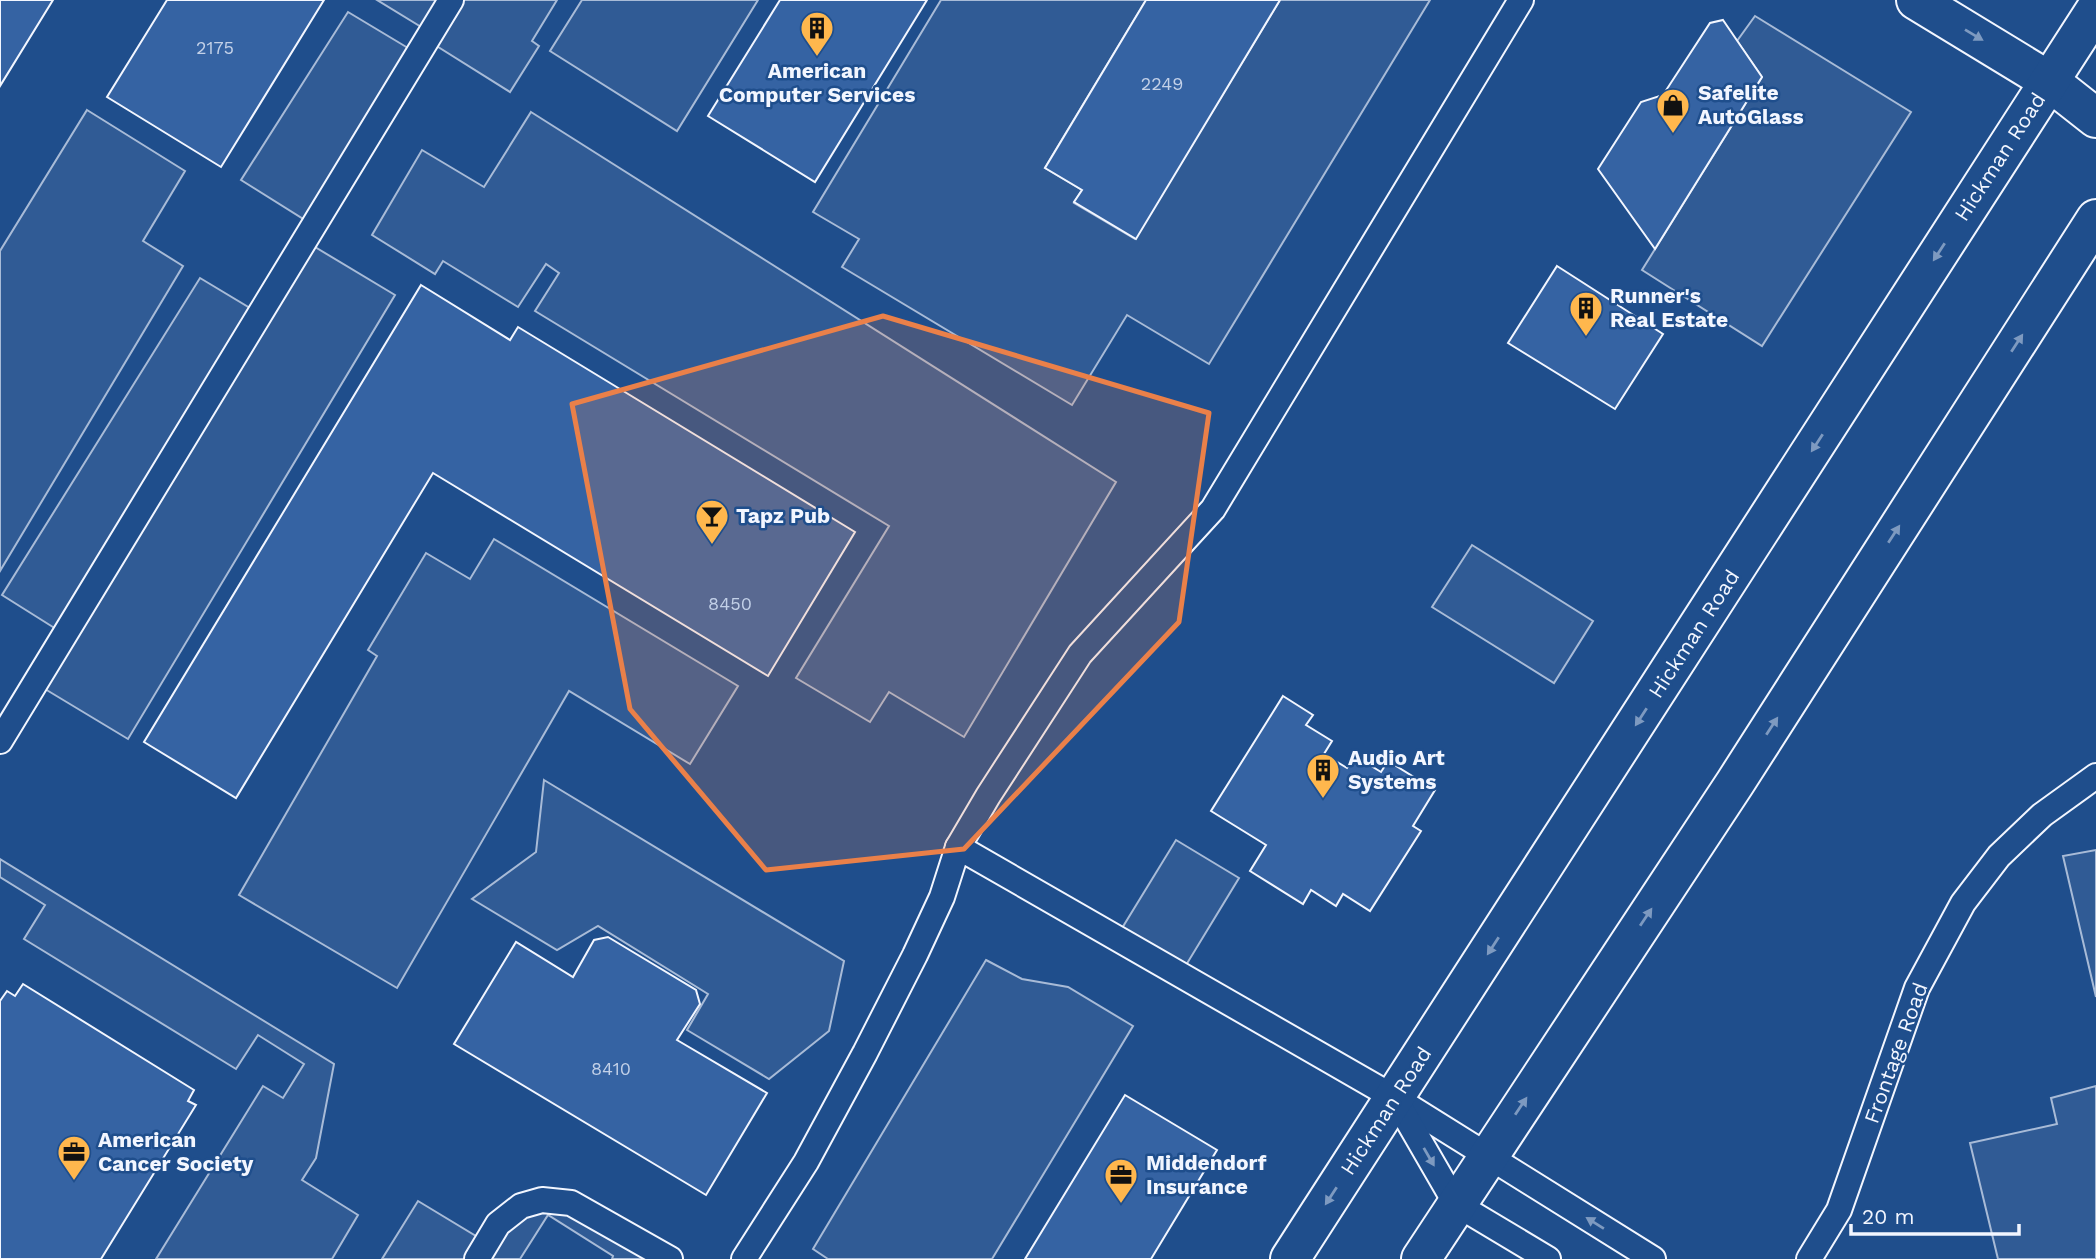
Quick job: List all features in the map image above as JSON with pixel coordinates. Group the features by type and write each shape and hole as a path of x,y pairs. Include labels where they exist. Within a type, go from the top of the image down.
{"main road":[{"path":"1916,0 2049,81 2096,118"},
{"name":"Hickman Road","path":"1290,1259 2096,9"},
{"path":"1421,1259 1735,783 2096,219"}],"lane":[{"path":"0,741 451,0"},
{"path":"744,1259 807,1162 865,1053 942,897 958,847 988,796 1080,654 1213,509 1521,0"},
{"name":"Frontage Road","path":"1809,1259 1839,1210 1917,988 1963,903 1998,856 2042,815 2096,776"},
{"path":"958,847 1395,1098 1653,1259"},
{"path":"1395,1098 1456,1204 1548,1259"},
{"path":"477,1259 498,1224 520,1206 542,1200 571,1203 670,1259"}],"highlighted area":[{"path":"883,316 1209,413 1179,622 964,849 766,870 630,709 572,404"}],"shaded area":[{"path":"377,0 557,0 532,41 539,46 510,92 427,40 431,33"},
{"path":"582,0 758,0 677,131 550,51"},
{"path":"941,0 1146,0 1045,168 1082,190 1074,203 1135,239 1280,0 1430,0 1209,364 1127,315 1072,405 842,267 859,239 813,212"},
{"path":"348,12 418,54 313,225 241,180"},
{"path":"1755,16 1911,112 1762,346 1642,270 1762,77 1737,41"},
{"path":"87,110 185,171 143,241 183,266 0,571 0,251"},
{"path":"531,112 1116,482 964,737 889,692 870,722 796,678 889,526 535,311 559,273 546,264 518,307 443,261 435,274 372,235 422,150 484,187"},
{"path":"305,241 395,295 128,739 35,683 64,634 2,595 200,278 260,314"},
{"path":"494,539 738,686 690,764 569,691 397,988 239,895 377,656 368,650 426,553 470,579"},
{"path":"1472,545 1593,621 1554,683 1432,607"},
{"path":"544,780 844,961 829,1031 769,1079 687,1030 708,994 598,926 557,950 472,899 536,852"},
{"path":"1176,840 1239,878 1180,975 1116,938"},
{"path":"2096,850 2096,997 2063,856"},
{"path":"0,859 334,1064 316,1158 302,1180 358,1215 332,1259 156,1259 263,1086 283,1098 304,1064 258,1035 236,1069 24,939 45,905 0,877"},
{"path":"986,960 1022,979 1068,987 1133,1026 992,1259 828,1259 813,1249"},
{"path":"2096,1086 2096,1259 1998,1259 1970,1143 2057,1124 2051,1098"},
{"path":"542,1200 670,1259 612,1259 613,1256 548,1215 520,1259 382,1259 418,1201 486,1242"}],"building":[{"path":"0,0 53,0 0,86"},
{"path":"167,0 324,0 221,167 107,97"},
{"name":"American Computer Services","path":"780,0 927,0 815,182 708,116"},
{"path":"1146,0 1280,0 1136,239 1074,202 1082,190 1045,168"},
{"name":"Safelite AutoGlass","path":"1723,20 1762,77 1655,249 1598,169 1641,102 1663,95 1710,23"},
{"name":"Runner's Real Estate","path":"1557,266 1663,334 1615,409 1508,343"},
{"path":"421,285 510,340 518,327 855,532 768,676 433,473 236,798 144,742"},
{"name":"Audio Art Systems","path":"1283,696 1313,715 1306,725 1332,741 1324,754 1347,768 1355,756 1381,772 1388,761 1435,790 1413,826 1421,831 1370,911 1343,894 1336,906 1311,890 1303,904 1250,871 1266,845 1211,811"},
{"path":"608,937 696,990 700,1004 677,1040 767,1093 706,1195 454,1044 516,942 573,977 594,940"},
{"name":"American Cancer Society","path":"23,984 194,1090 188,1101 196,1105 101,1259 0,1259 0,1001 7,991 15,996"},
{"name":"Middendorf Insurance","path":"1125,1095 1217,1150 1151,1259 1025,1259"}],"place":[{"name":"American Computer Services","path":"817,58"},
{"name":"Safelite AutoGlass","path":"1673,135"},
{"name":"Runner's Real Estate","path":"1586,338"},
{"name":"Tapz Pub","path":"712,546"},
{"name":"Audio Art Systems","path":"1323,800"},
{"name":"American Cancer Society","path":"74,1182"},
{"name":"Middendorf Insurance","path":"1121,1205"}]}
